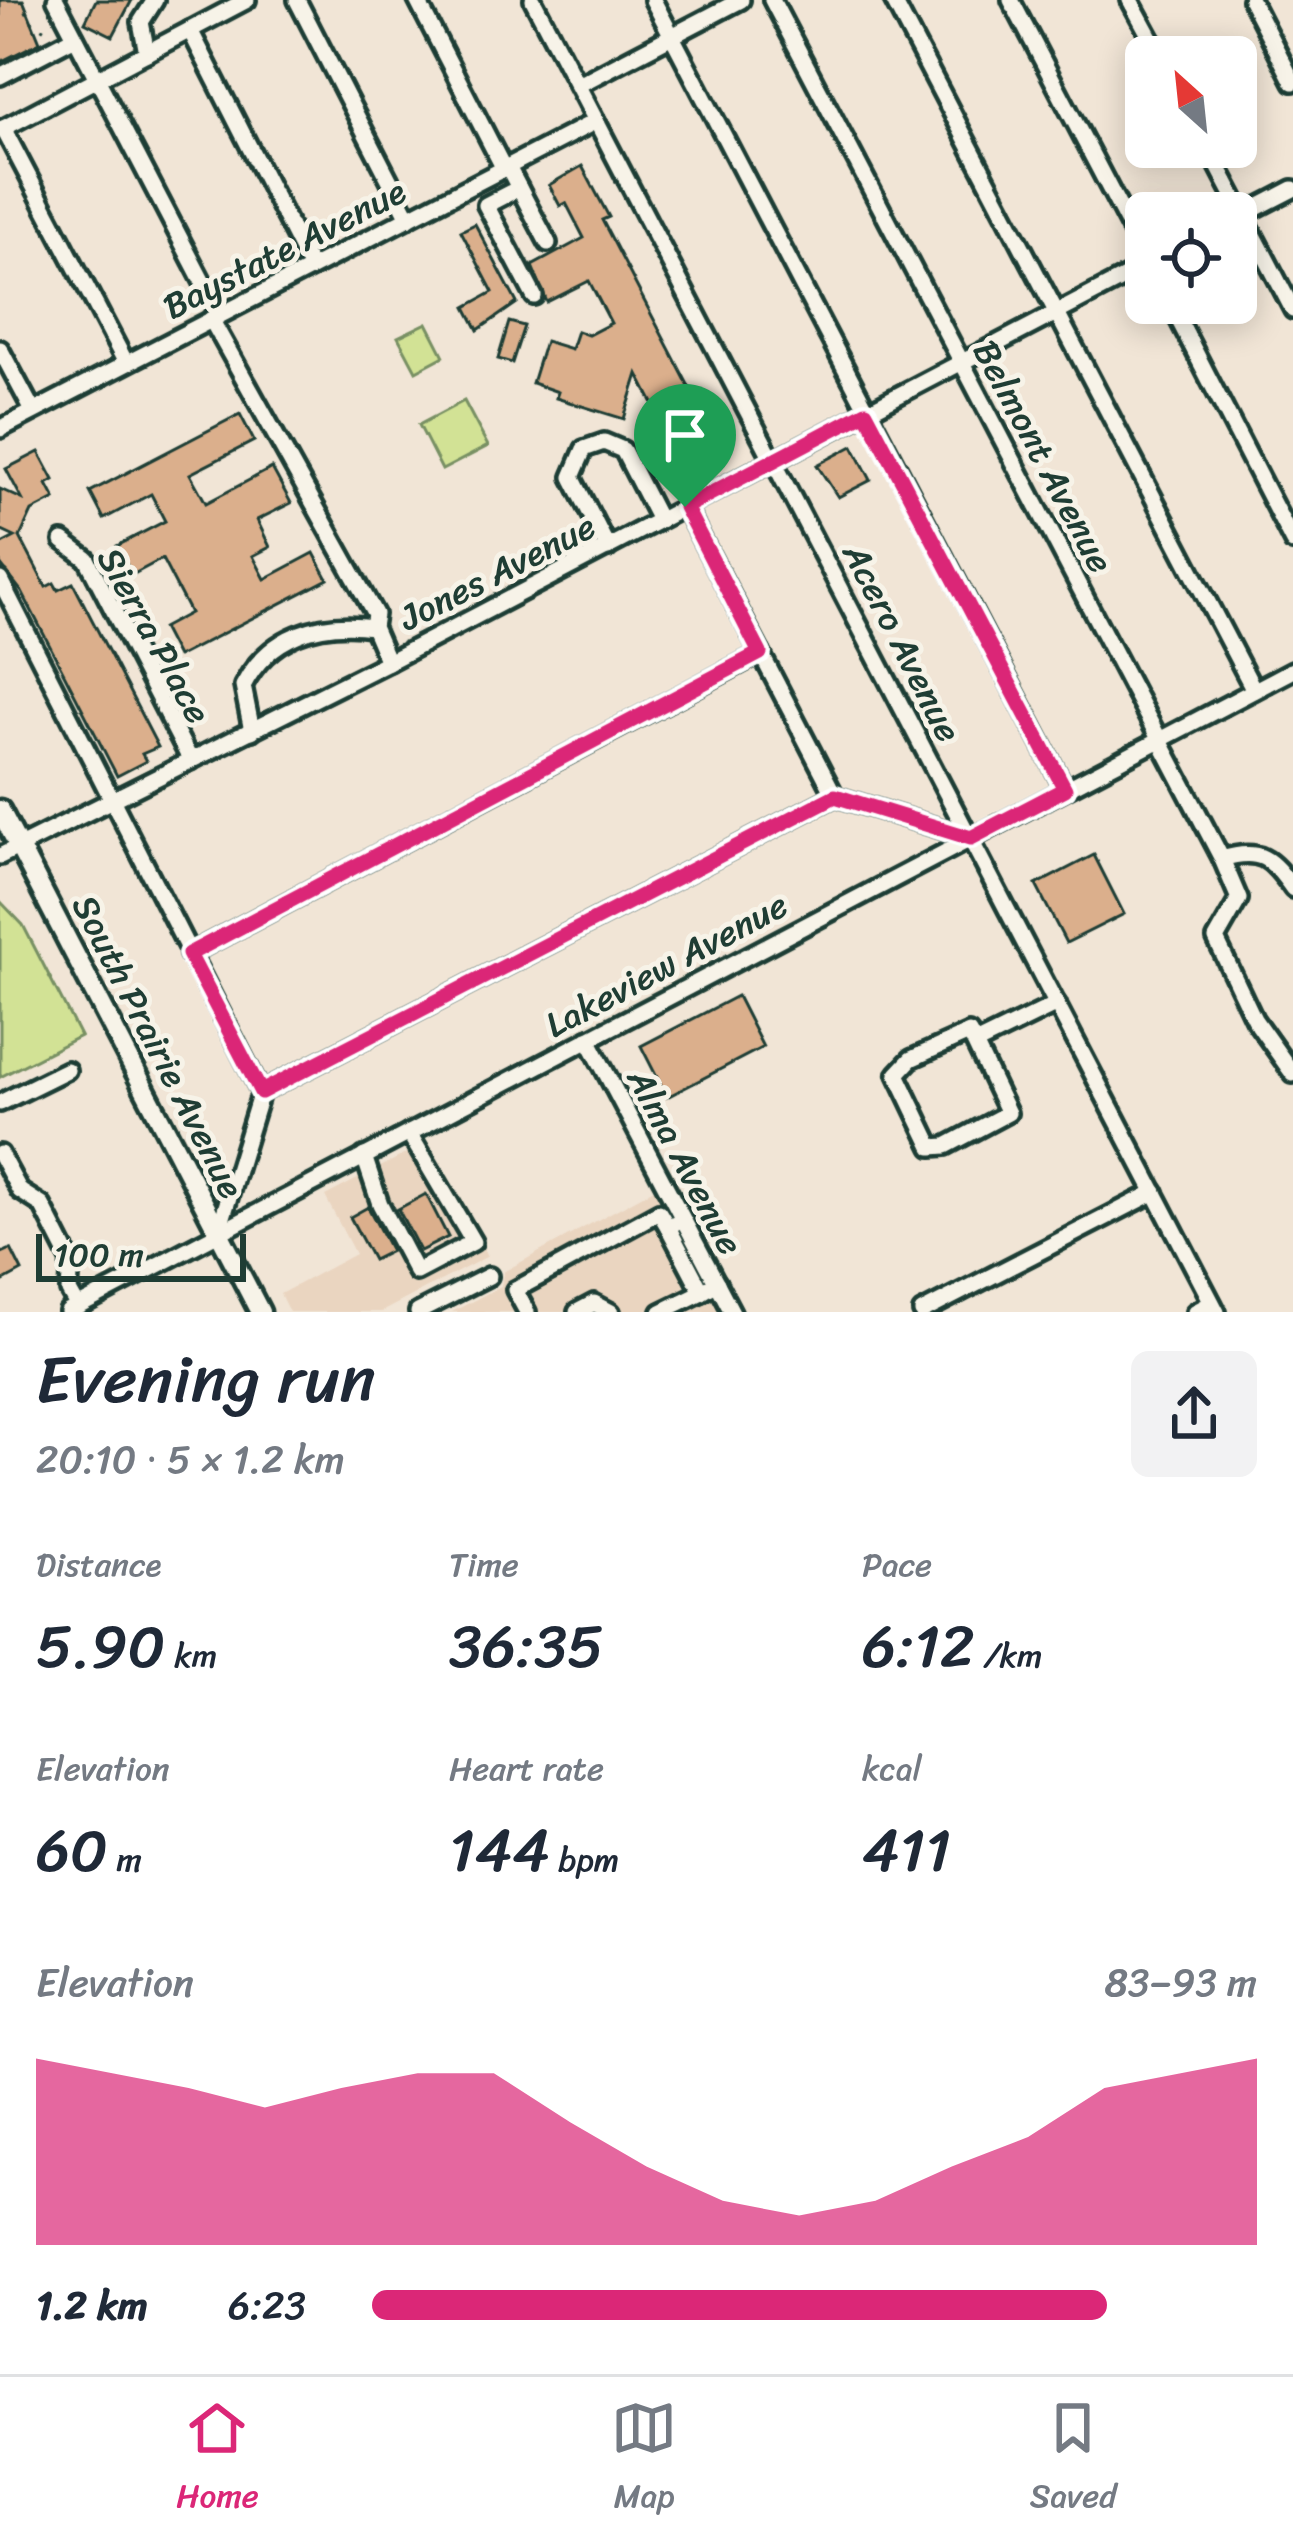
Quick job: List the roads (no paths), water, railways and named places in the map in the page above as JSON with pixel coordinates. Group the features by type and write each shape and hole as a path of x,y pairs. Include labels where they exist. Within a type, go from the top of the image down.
{"main road":[{"name":"South Prairie Avenue","path":"0,810 260,1312"}],"street":[{"path":"56,0 69,36 97,79 216,317 375,614 373,627 388,662"},
{"path":"147,53 141,22 155,0"},
{"path":"297,0 410,218"},
{"path":"417,0 548,244"},
{"name":"Acero Avenue","path":"533,0 1215,1308"},
{"path":"653,0 1065,789"},
{"path":"578,85 741,0"},
{"name":"Belmont Avenue","path":"772,0 1222,859 1239,899 1216,939 1254,1019 1292,1076"},
{"path":"893,0 1254,690"},
{"path":"1011,0 1125,221"},
{"path":"1130,0 1149,36"},
{"path":"1251,0 1293,82"},
{"path":"126,363 2,129 241,2"},
{"path":"190,30 311,268"},
{"path":"0,76 69,36"},
{"name":"Baystate Avenue","path":"0,429 596,121"},
{"path":"519,188 486,206 534,296"},
{"path":"1257,208 1293,189"},
{"path":"1257,247 1293,310"},
{"name":"Jones Avenue","path":"0,856 388,662 962,364 1125,274"},
{"path":"1180,324 1293,542"},
{"path":"0,349 33,411"},
{"path":"608,548 572,477 584,449 604,442 623,451 659,520"},
{"path":"685,507 835,796"},
{"name":"Sierra Place","path":"63,541 87,559 191,761"},
{"path":"0,580 261,1092 218,1233"},
{"path":"251,731 243,686 269,648 316,626 373,627"},
{"path":"189,954 760,653"},
{"name":"Lakeview Avenue","path":"73,1309 1293,670"},
{"path":"261,1092 835,796 971,838"},
{"path":"1222,859 1250,850 1272,859 1293,889"},
{"path":"975,1045 1057,1004"},
{"path":"969,1033 975,1045 1008,1113 946,1146 932,1147 897,1074 911,1059 969,1033"},
{"name":"Alma Avenue","path":"588,1039 709,1287 732,1312"},
{"path":"0,1103 67,1070"},
{"path":"364,1156 380,1204 416,1272 473,1242 409,1132"},
{"path":"0,1154 20,1192 42,1205 71,1262 73,1309"},
{"path":"922,1312 1155,1192"},
{"path":"527,1312 515,1290 659,1212 675,1222"},
{"path":"418,1312 489,1276"},
{"path":"661,1312 709,1287"},
{"path":"577,1312 594,1303 611,1312"},
{"path":"1195,1312 1215,1308"}]}
